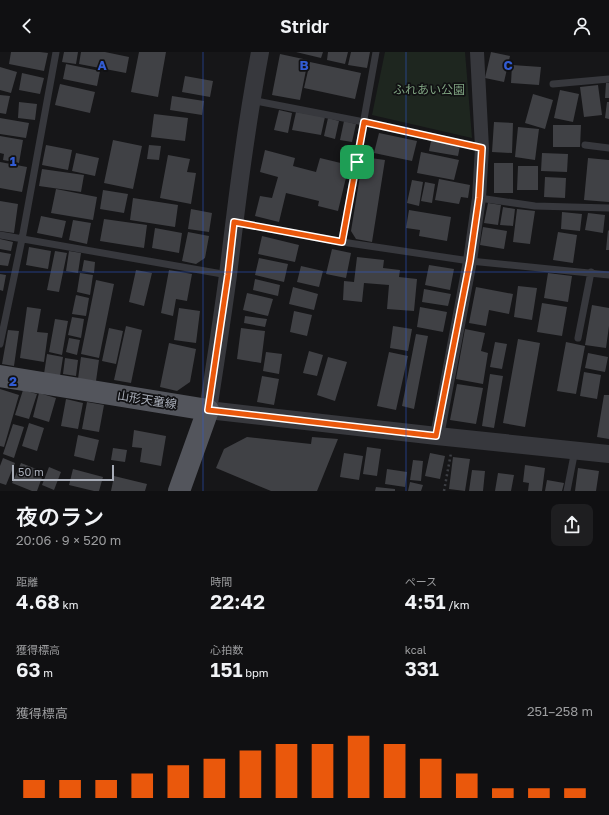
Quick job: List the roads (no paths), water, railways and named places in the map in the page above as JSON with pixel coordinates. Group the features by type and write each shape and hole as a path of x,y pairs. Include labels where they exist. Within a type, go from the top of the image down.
{"main road":[{"name":"山形天童線","path":"0,376 208,410"},
{"path":"179,491 208,410"}],"street":[{"path":"260,52 251,100 228,275 208,410 609,454"},
{"path":"445,437 479,198 482,148 477,52"}],"lane":[{"path":"0,344 22,239 56,52"},
{"path":"342,242 376,52"},
{"path":"554,84 609,79"},
{"path":"251,100 364,122 482,148"},
{"path":"585,145 609,148"},
{"path":"479,198 535,206 609,208"},
{"path":"234,222 342,242 470,261 609,275"},
{"path":"0,235 228,275"},
{"path":"578,338 591,272"},
{"path":"567,491 575,450"}],"park label":[{"name":"ふれあい公園","path":"429,90"}]}
